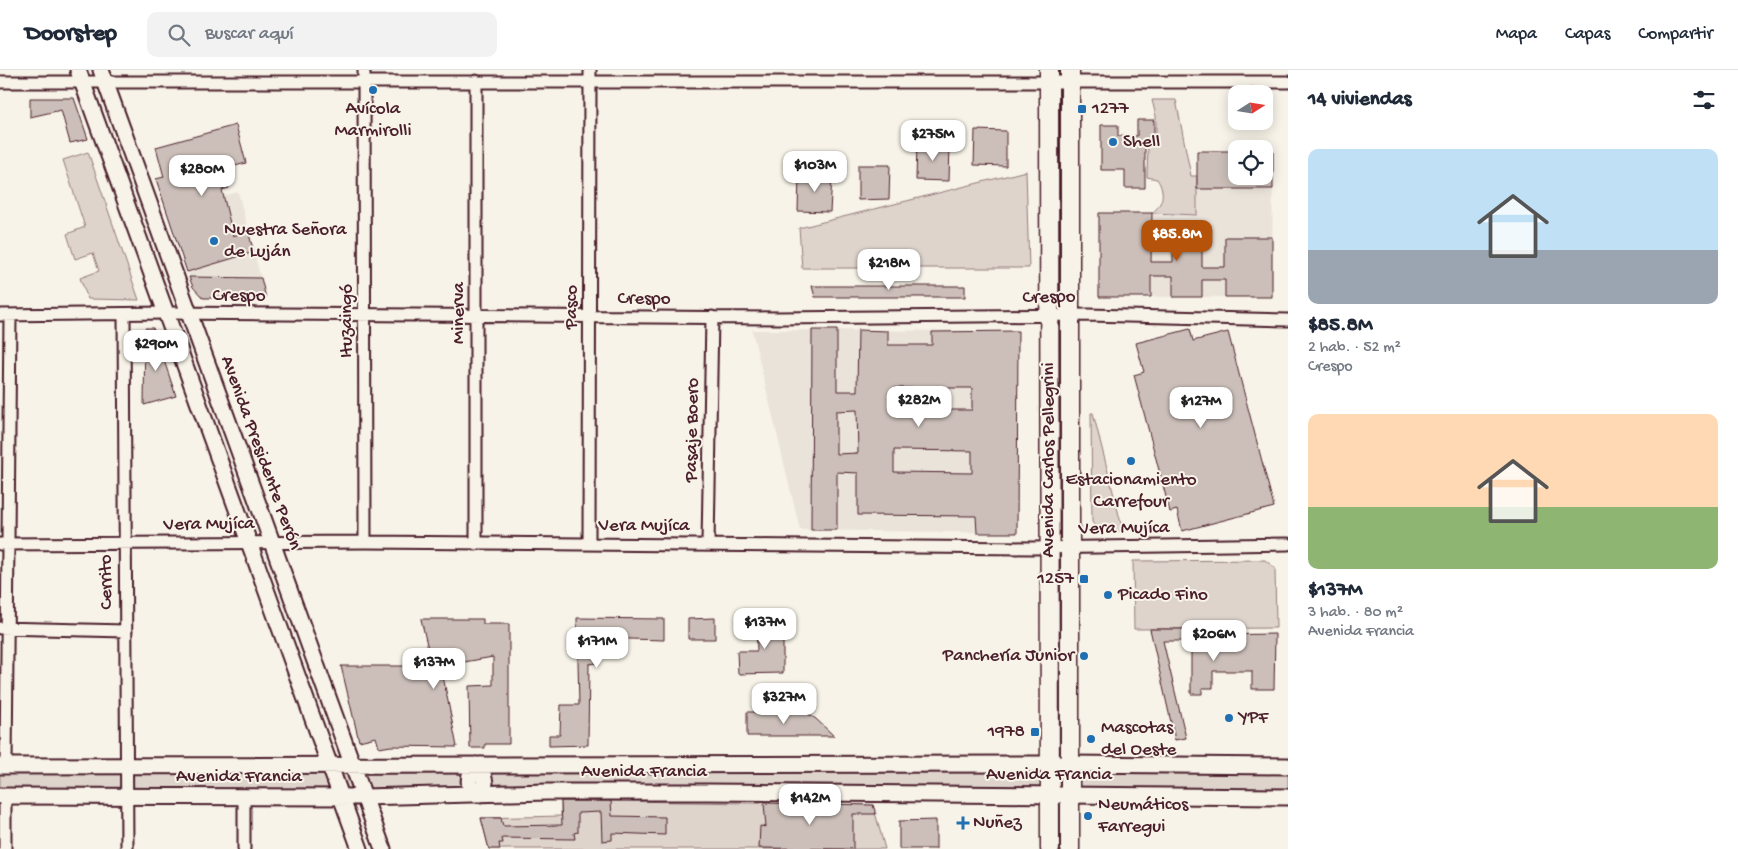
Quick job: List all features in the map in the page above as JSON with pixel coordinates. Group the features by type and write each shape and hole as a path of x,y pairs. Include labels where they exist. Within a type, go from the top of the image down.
{"main road":[{"path":"80,76 360,849"},
{"name":"Avenida Presidente Perón","path":"103,76 383,849"},
{"name":"Avenida Carlos Pellegrini","path":"1049,76 1050,849"},
{"name":"Avenida Carlos Pellegrini","path":"1070,76 1070,849"},
{"name":"Avenida Francia","path":"3,766 1070,764 1288,766"},
{"path":"477,794 486,777 479,765"},
{"path":"709,792 715,765"},
{"name":"Avenida Francia","path":"3,796 364,797 709,792 1288,798"}],"street":[{"path":"927,70 927,82"},
{"path":"0,82 80,76 364,76 476,81 590,76 825,76 927,82 1070,76 1288,82"},
{"name":"Ituzaingó","path":"364,76 365,542"},
{"name":"Pasco","path":"589,544 590,76"},
{"name":"Minerva","path":"476,81 476,544"},
{"name":"Crespo","path":"5,315 189,313 712,317 1070,315 1288,320"},
{"name":"Cerrito","path":"124,314 127,849"},
{"path":"3,766 5,315"},
{"name":"Pasaje Boero","path":"708,544 712,317"},
{"name":"Vera Mujíca","path":"3,544 365,542 1049,547 1288,544"},
{"path":"3,628 126,631"},
{"path":"3,796 5,849"},
{"path":"244,797 244,849"}],"shaded area":[{"path":"1049,70 1070,70 1070,763 1288,766 1288,797 1071,795 1070,849 1050,849 1050,795 0,796 0,766 1049,764"},
{"path":"1152,100 1176,100 1191,176 1197,176 1197,215 1152,213 1161,202 1162,189 1157,179 1147,177 1148,144 1156,144 1156,116"},
{"path":"1197,151 1228,151 1228,185 1273,185 1272,297 1099,297 1099,213 1197,215"},
{"path":"88,152 139,300 88,299 80,278 99,271 93,253 75,259 67,234 85,227 63,160"},
{"path":"1026,171 1029,268 802,268 799,228"},
{"name":"Nuestra Señora de Luján","path":"238,192 266,298 203,298 193,287 166,211"},
{"path":"752,330 1018,331 1017,533 800,530"},
{"path":"1091,413 1093,413 1123,531 1099,531 1092,522"},
{"path":"1265,560 1275,568 1276,628 1134,629 1133,561"},
{"path":"561,800 873,805 885,849 489,849 481,818 561,816"}],"building":[{"path":"30,98 74,98 88,139 70,143 61,110 30,117"},
{"path":"1137,120 1154,120 1154,144 1145,144 1145,188 1125,188 1125,170 1101,170 1101,125 1118,125 1118,136 1137,136"},
{"path":"236,125 246,163 224,169 229,188 222,190 233,236 248,231 254,252 187,272 156,179 164,177 156,147"},
{"path":"975,130 1006,131 1006,166 974,165"},
{"path":"917,143 950,144 949,181 916,180"},
{"path":"1197,151 1228,151 1228,185 1273,185 1273,189 1197,189"},
{"path":"858,165 890,165 889,199 858,200"},
{"path":"799,175 832,176 830,212 798,211"},
{"path":"1099,213 1152,213 1151,262 1173,262 1173,236 1202,236 1202,267 1225,267 1225,237 1272,237 1272,297 1225,297 1225,280 1202,280 1202,297 1173,297 1173,276 1151,276 1151,297 1099,297"},
{"path":"189,277 261,278 266,298 203,298 193,287"},
{"path":"812,286 965,286 965,297 815,297"},
{"path":"145,328 153,328 176,396 144,405"},
{"path":"1190,329 1193,341 1228,332 1274,507 1182,531 1177,510 1170,512 1134,375 1144,372 1136,343"},
{"path":"812,330 837,330 837,391 857,391 858,330 888,331 888,345 932,345 932,332 1018,331 1017,533 977,533 976,516 858,515 858,473 837,472 837,530 811,530","holes":["893,388 972,388 972,410 894,410","857,410 858,453 836,454 836,411","894,450 972,451 972,473 894,472"]},
{"path":"577,618 664,619 664,640 596,638 597,663 589,664 588,745 549,746 549,735 560,735 561,705 579,705"},
{"path":"715,618 715,639 688,639 688,619"},
{"path":"783,618 783,673 738,674 737,651 757,651 756,619"},
{"path":"421,619 483,619 483,624 509,624 509,744 485,744 485,748 470,748 469,686 493,685 493,657 441,666 457,747 391,746 379,748 376,737 359,741 341,666 432,666"},
{"path":"1150,629 1213,629 1213,635 1275,634 1274,689 1252,689 1252,671 1213,671 1213,688 1202,688 1202,694 1191,694 1191,641 1163,641 1186,738 1175,740"},
{"path":"747,712 805,712 816,719 834,736 747,736"},
{"path":"561,801 611,801 612,816 665,817 665,835 612,833 612,840 602,841 601,812 578,813 578,832 574,833 575,839 502,838 503,843 499,843 500,849 489,849 481,818 501,818 503,826 562,825"},
{"path":"764,803 873,805 876,814 853,814 853,849 759,848 760,826 766,827"},
{"path":"936,820 936,849 899,849 899,821"}],"place":[{"name":"Avícola Marmirolli","path":"373,90"},
{"name":"1277","path":"1082,109"},
{"name":"Shell","path":"1113,142"},
{"name":"Nuestra Señora de Luján","path":"214,241"},
{"name":"Estacionamiento Carrefour","path":"1131,461"},
{"name":"1257","path":"1084,579"},
{"name":"Picado Fino","path":"1108,595"},
{"name":"Panchería Junior","path":"1084,656"},
{"name":"YPF","path":"1229,718"},
{"name":"1978","path":"1035,732"},
{"name":"Mascotas del Oeste","path":"1091,739"},
{"name":"Neumáticos Farregui","path":"1088,816"},
{"name":"Nuñez","path":"963,823"}]}
